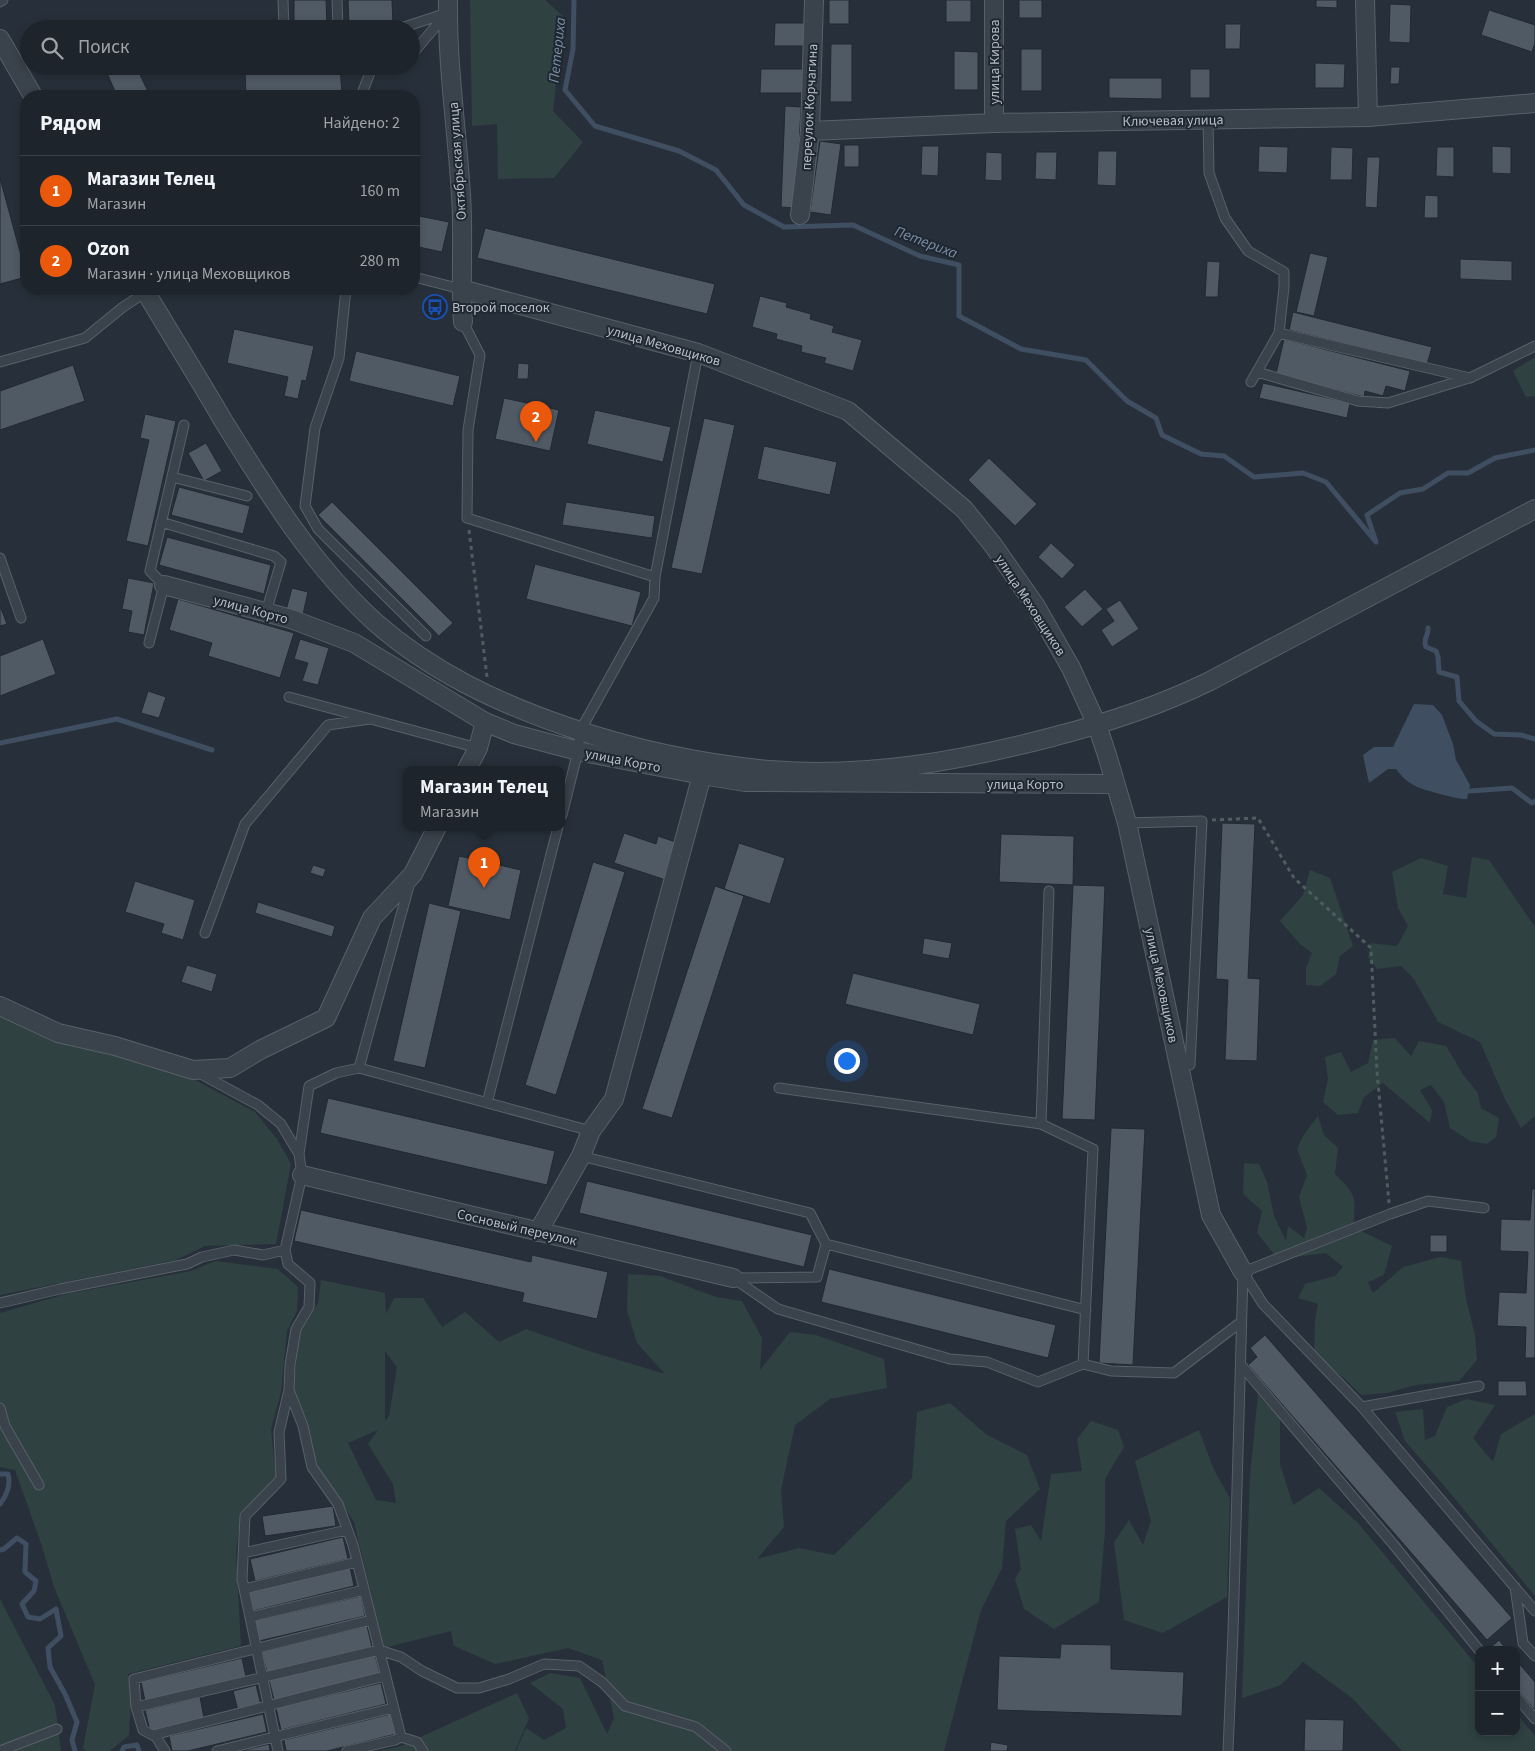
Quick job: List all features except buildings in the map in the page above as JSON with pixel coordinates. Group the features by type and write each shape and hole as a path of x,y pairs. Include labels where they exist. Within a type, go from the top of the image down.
{"street":[{"name":"переулок Корчагина","path":"800,214 810,131 814,0"},
{"name":"улица Кирова","path":"994,0 994,123"},
{"path":"1365,0 1368,117"},
{"name":"Октябрьская улица","path":"448,6 462,197 461,289 463,322"},
{"path":"0,40 20,74"},
{"path":"21,75 29,90"},
{"name":"Ключевая улица","path":"810,131 994,123 1368,117 1535,103"},
{"name":"улица Меховщиков","path":"461,289 698,353 848,411 964,509 1035,606 1071,668 1097,725 1127,823 1211,1215 1243,1272"},
{"path":"150,295 254,470 303,542 326,571 377,623 433,666 462,684 516,709 580,731 648,751 731,765 773,770 818,771 892,768 931,763 1020,746 1097,725 1154,706 1210,681 1535,509"},
{"name":"улица Корто","path":"164,585 291,619 354,643 485,722 514,734 578,750 702,776 745,782 1115,784"},
{"path":"469,766 478,748 485,722"},
{"path":"538,1232 581,1156 591,1131 614,1099 702,776"},
{"path":"0,1006 58,1033 115,1046 194,1070 230,1068 260,1050 326,1018 372,918 413,874 435,831"},
{"name":"Сосновый переулок","path":"302,1175 733,1278"}],"lane":[{"path":"283,0 284,20"},
{"path":"337,0 338,20"},
{"path":"418,20 448,6"},
{"path":"420,44 448,6"},
{"path":"363,90 368,75"},
{"path":"1208,120 1209,173 1225,218 1248,250 1284,272 1279,333 1251,382"},
{"path":"420,279 461,289"},
{"path":"0,362 85,338 140,295"},
{"path":"345,295 339,358 315,428 305,506 318,529 426,636"},
{"path":"463,322 480,355 468,430 467,518 655,577"},
{"path":"1279,333 1470,378"},
{"path":"1257,372 1358,401 1388,403 1470,378 1535,346"},
{"path":"565,802 578,750 580,731 654,598 655,577 698,353"},
{"path":"149,643 164,585 150,571 184,426"},
{"path":"172,477 247,496"},
{"path":"161,522 274,556 281,562 266,612"},
{"path":"0,558 21,618"},
{"path":"290,697 478,748"},
{"path":"205,933 245,824 328,725 370,719"},
{"path":"1127,823 1202,821 1190,1065"},
{"path":"487,1104 557,831"},
{"path":"360,1068 413,874"},
{"path":"1041,1124 1049,891"},
{"path":"278,1751 242,1579 243,1553 246,1516 280,1479 279,1432 289,1390 290,1365 296,1330 309,1307 310,1283 288,1264 286,1250 302,1175 299,1154 309,1086 336,1073 360,1068 591,1131"},
{"path":"194,1070 258,1105 281,1124 299,1154"},
{"path":"779,1088 1041,1124 1093,1149 1083,1364"},
{"path":"581,1156 810,1212 826,1244 817,1277 733,1278"},
{"path":"1243,1272 1428,1201 1484,1208"},
{"path":"826,1244 1086,1310"},
{"path":"0,1304 60,1289 187,1264 202,1257 234,1250 263,1255 286,1250"},
{"path":"1228,1751 1243,1272"},
{"path":"1243,1272 1263,1304 1362,1406 1535,1611"},
{"path":"733,1278 778,1308 950,1359 987,1362 1038,1382 1083,1364 1112,1371 1174,1373 1241,1322"},
{"path":"1241,1365 1393,1544 1476,1646"},
{"path":"1362,1406 1479,1386"},
{"path":"289,1390 303,1426 312,1467 338,1504 347,1530 357,1562 401,1737"},
{"path":"0,1408 5,1426 39,1485"},
{"path":"243,1553 347,1530"},
{"path":"244,1589 357,1562"},
{"path":"1515,1587 1523,1643 1535,1656"},
{"path":"250,1617 364,1590"},
{"path":"165,1751 156,1737 143,1730 136,1707 134,1679 372,1620"},
{"path":"136,1707 379,1650 401,1656 422,1671 457,1688 478,1688 509,1679 544,1664 579,1666 602,1682 625,1706 696,1727 726,1751"},
{"path":"153,1735 385,1676"},
{"path":"1520,1701 1535,1719"},
{"path":"217,1751 393,1708"},
{"path":"0,1751 57,1729"},
{"path":"346,1751 396,1740 401,1737 418,1742 423,1751"}],"path":[{"path":"467,518 490,697"},
{"path":"1202,821 1258,818 1294,878 1372,948 1377,1072 1390,1214"}],"shaded area":[{"path":"470,0 545,0 564,17 553,111 583,142 554,178 498,179 497,124 472,126"},
{"path":"1535,357 1535,396 1526,397 1513,371"},
{"path":"1472,857 1489,860 1535,927 1535,1116 1521,1128 1505,1099 1480,1042 1438,1022 1414,979 1401,966 1377,969 1368,957 1371,943 1397,946 1408,926 1398,908 1392,872 1421,858 1448,866 1443,894 1466,898"},
{"path":"1310,870 1330,878 1353,946 1340,956 1336,974 1320,986 1306,985 1306,968 1312,953 1300,944 1280,921 1303,895"},
{"path":"0,1015 54,1042 112,1051 195,1080 255,1112 277,1139 291,1164 276,1244 205,1246 176,1260 0,1295"},
{"path":"1395,1038 1411,1056 1419,1041 1446,1046 1464,1076 1478,1093 1481,1108 1499,1118 1496,1137 1487,1144 1470,1141 1450,1128 1444,1102 1431,1085 1420,1090 1432,1110 1430,1123 1383,1083 1364,1097 1358,1113 1338,1115 1323,1102 1328,1079 1325,1057 1341,1052 1351,1072 1368,1063 1373,1040"},
{"path":"1318,1116 1324,1135 1338,1148 1335,1174 1351,1192 1355,1209 1353,1227 1392,1246 1384,1275 1368,1282 1373,1293 1403,1267 1441,1257 1461,1261 1466,1299 1475,1335 1477,1360 1459,1381 1416,1385 1387,1393 1361,1395 1344,1378 1314,1356 1315,1320 1318,1304 1298,1298 1305,1284 1335,1276 1343,1267 1326,1253 1278,1259 1257,1233 1262,1211 1243,1194 1244,1163 1259,1164 1267,1182 1274,1216 1286,1241 1288,1226 1304,1238 1307,1228 1299,1197 1307,1175 1297,1149 1303,1136"},
{"path":"216,1261 278,1269 298,1287 297,1311 287,1331 281,1392 271,1429 276,1477 241,1515 236,1552 241,1646 128,1674 131,1700 129,1735 110,1751 86,1751 83,1748 95,1685 54,1587 42,1546 15,1470 0,1467 0,1313 66,1294 191,1271"},
{"path":"628,1274 660,1276 716,1297 742,1301 762,1338 760,1370 790,1332 816,1335 884,1359 887,1388 830,1399 795,1425 781,1490 784,1527 757,1559 799,1548 834,1555 912,1478 917,1412 950,1403 987,1435 1027,1455 1040,1489 1006,1521 1002,1568 981,1610 944,1751 516,1751 526,1728 544,1740 566,1728 563,1709 530,1683 550,1673 580,1678 607,1734 614,1718 602,1660 568,1648 495,1664 454,1646 451,1631 384,1648 354,1522 317,1465 293,1389 300,1333 318,1303 321,1280 385,1293 386,1314 394,1298 423,1298 442,1327 465,1312 499,1342 526,1329 589,1351 665,1374 637,1343 627,1311","holes":["385,1351 397,1367 389,1416 385,1421","378,1430 368,1444 393,1484 396,1503 376,1500 348,1443"]},
{"path":"1258,1394 1280,1419 1280,1464 1293,1505 1319,1488 1358,1523 1475,1663 1475,1736 1520,1736 1520,1718 1535,1736 1535,1751 1402,1751 1352,1698 1303,1662 1281,1685 1242,1698 1250,1476"},
{"path":"1467,1399 1495,1405 1473,1438 1493,1462 1501,1434 1535,1414 1535,1596 1405,1441 1395,1412 1423,1409 1425,1440 1435,1436 1447,1407"},
{"path":"1091,1421 1118,1430 1124,1447 1105,1479 1105,1531 1099,1602 1054,1629 1024,1609 1015,1579 1021,1569 1015,1529 1031,1525 1041,1541 1051,1474 1082,1471 1077,1439"},
{"path":"1199,1430 1214,1470 1230,1498 1227,1597 1163,1633 1124,1620 1114,1542 1129,1520 1143,1545 1151,1521 1135,1461"},
{"path":"0,1599 55,1705 61,1751 0,1751"},
{"path":"517,1693 529,1718 515,1751 379,1751 401,1746"}],"water":[{"path":"1414,704 1433,705 1442,715 1453,744 1456,760 1470,785 1467,799 1417,787 1406,780 1396,769 1388,769 1369,783 1363,755 1374,747 1393,747"}],"waterway":[{"name":"Петериха","path":"574,0 573,49 565,90 595,126 679,151 716,170 744,205 784,227 853,225 920,256 959,265 959,316 1021,349 1086,360 1127,401 1156,418 1162,435 1201,454 1224,456 1254,477 1303,473 1326,482 1376,542 1367,515 1400,493 1423,489 1448,473 1468,473 1495,458 1535,450"},
{"path":"1428,628 1425,642 1426,647 1436,651 1439,672 1457,677 1459,701 1476,721 1494,734 1521,735 1535,739"},
{"path":"0,743 117,719 212,750"},
{"path":"1470,791 1512,788 1532,803 1535,801"},
{"path":"0,1474 8,1474 9,1482 9,1486 0,1504"},
{"path":"0,1550 17,1538 26,1544 25,1572 36,1581 34,1591 22,1604 28,1617 40,1619 56,1609 61,1636 48,1648 50,1667 65,1694 77,1722 72,1740 75,1751"},
{"path":"122,1751 124,1747 137,1745 139,1751"}],"place":[{"name":"Второй поселок","path":"435,307"},
{"name":"Ozon","path":"536,442"},
{"name":"Магазин Телец","path":"484,888"}]}
